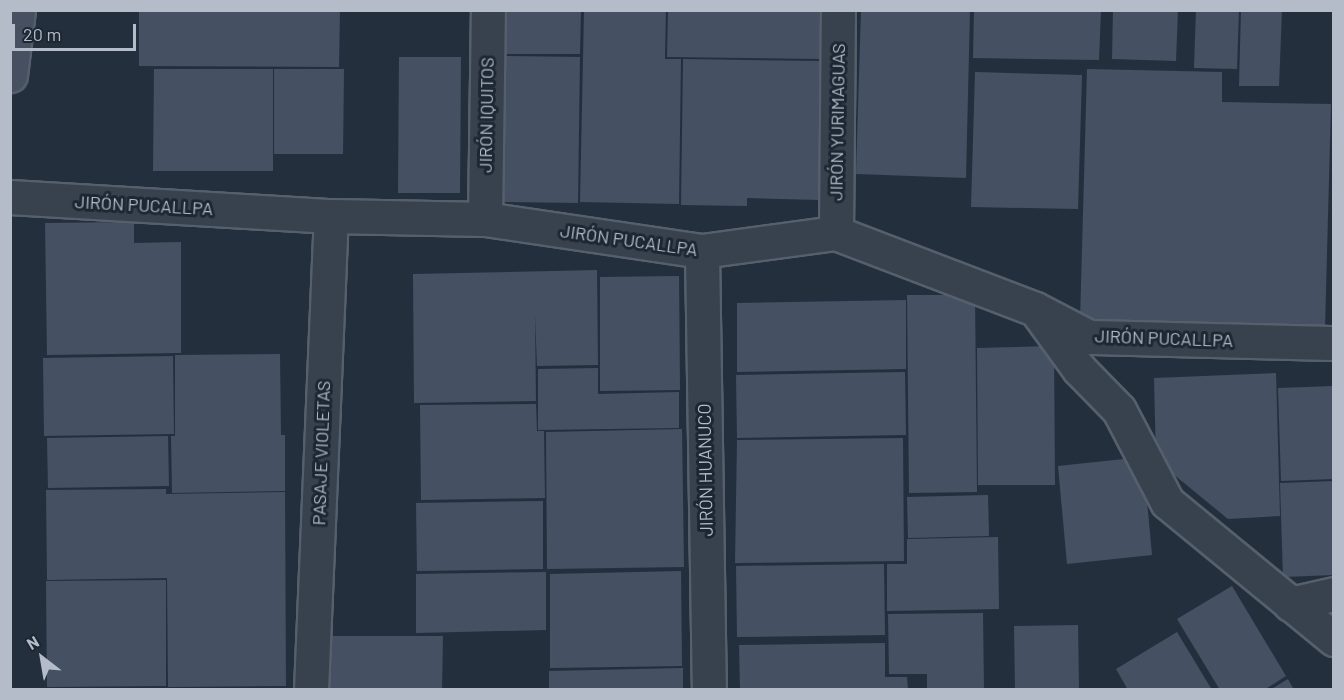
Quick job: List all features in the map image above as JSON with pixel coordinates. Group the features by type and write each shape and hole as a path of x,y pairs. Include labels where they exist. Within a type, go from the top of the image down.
{"street":[{"path":"10,75 18,10"},
{"name":"JIRÓN IQUITOS","path":"485,219 488,10"},
{"name":"JIRÓN YURIMAGUAS","path":"836,233 838,10"},
{"name":"JIRÓN PUCALLPA","path":"10,197 332,216 485,219 702,251 836,233 1035,309 1089,337 1334,344"},
{"name":"PASAJE VIOLETAS","path":"311,690 332,216"},
{"name":"JIRÓN HUANUCO","path":"702,251 709,690"},
{"path":"1035,309 1079,369 1119,410 1167,502 1334,639"},
{"path":"1290,604 1334,594"}],"building":[{"path":"139,10 340,10 339,67 139,66"},
{"path":"504,10 581,10 580,54 504,54"},
{"path":"584,10 666,10 665,59 681,59 679,204 580,202"},
{"path":"668,10 822,10 821,59 667,57"},
{"path":"861,10 970,10 966,178 856,174"},
{"path":"974,10 1101,10 1099,60 973,58"},
{"path":"1113,10 1178,10 1176,61 1112,59"},
{"path":"1196,10 1239,10 1237,69 1194,68"},
{"path":"1241,10 1282,10 1279,86 1239,86"},
{"path":"504,56 580,57 578,203 501,202"},
{"path":"399,57 461,57 460,193 398,193"},
{"path":"683,59 820,61 820,200 747,198 747,206 681,205"},
{"path":"154,69 273,69 273,171 153,171"},
{"path":"274,69 344,69 343,154 274,154"},
{"path":"1087,69 1222,72 1222,102 1331,104 1325,328 1080,322"},
{"path":"975,72 1082,75 1078,209 971,207"},
{"path":"134,222 134,243 181,242 181,353 47,355 45,223"},
{"path":"597,270 598,365 537,366 535,315 536,401 414,403 413,274"},
{"path":"679,276 680,390 600,391 600,277"},
{"path":"907,295 975,295 977,492 909,493"},
{"path":"906,300 906,369 737,372 737,303"},
{"path":"1054,346 1055,485 978,485 977,348"},
{"path":"280,354 281,435 285,435 285,491 172,493 171,436 175,436 175,355"},
{"path":"173,356 174,434 44,436 43,358"},
{"path":"598,368 598,394 679,392 679,428 538,430 538,369"},
{"path":"905,372 906,435 737,438 736,375"},
{"path":"1276,373 1280,516 1228,519 1156,460 1154,378"},
{"path":"1334,386 1334,479 1281,481 1278,388"},
{"path":"536,404 537,431 544,431 545,498 421,500 420,405"},
{"path":"682,429 684,567 547,569 546,432"},
{"path":"168,436 169,486 48,488 47,438"},
{"path":"903,438 904,561 735,563 737,440"},
{"path":"1143,457 1152,555 1067,564 1058,466"},
{"path":"1334,481 1334,575 1283,577 1280,483"},
{"path":"166,489 166,494 285,492 286,686 168,687 167,578 47,580 46,490"},
{"path":"988,495 989,536 908,538 907,497"},
{"path":"543,501 543,569 417,571 416,503"},
{"path":"998,537 999,609 887,611 887,564 907,564 907,539"},
{"path":"884,564 885,635 737,637 736,566"},
{"path":"681,571 682,666 550,668 550,574"},
{"path":"546,572 546,630 416,633 416,574"},
{"path":"166,580 166,686 47,687 46,581"},
{"path":"1232,586 1286,676 1264,690 1220,690 1177,619"},
{"path":"983,613 984,690 927,690 927,674 889,674 888,614"},
{"path":"1078,625 1079,690 1015,690 1014,626"},
{"path":"1177,632 1212,690 1128,690 1116,669"},
{"path":"322,636 443,636 442,690 322,690"},
{"path":"885,643 885,677 907,677 908,690 740,690 739,645"},
{"path":"683,668 683,690 549,690 549,671"},
{"path":"1288,679 1294,690 1270,690"}]}
